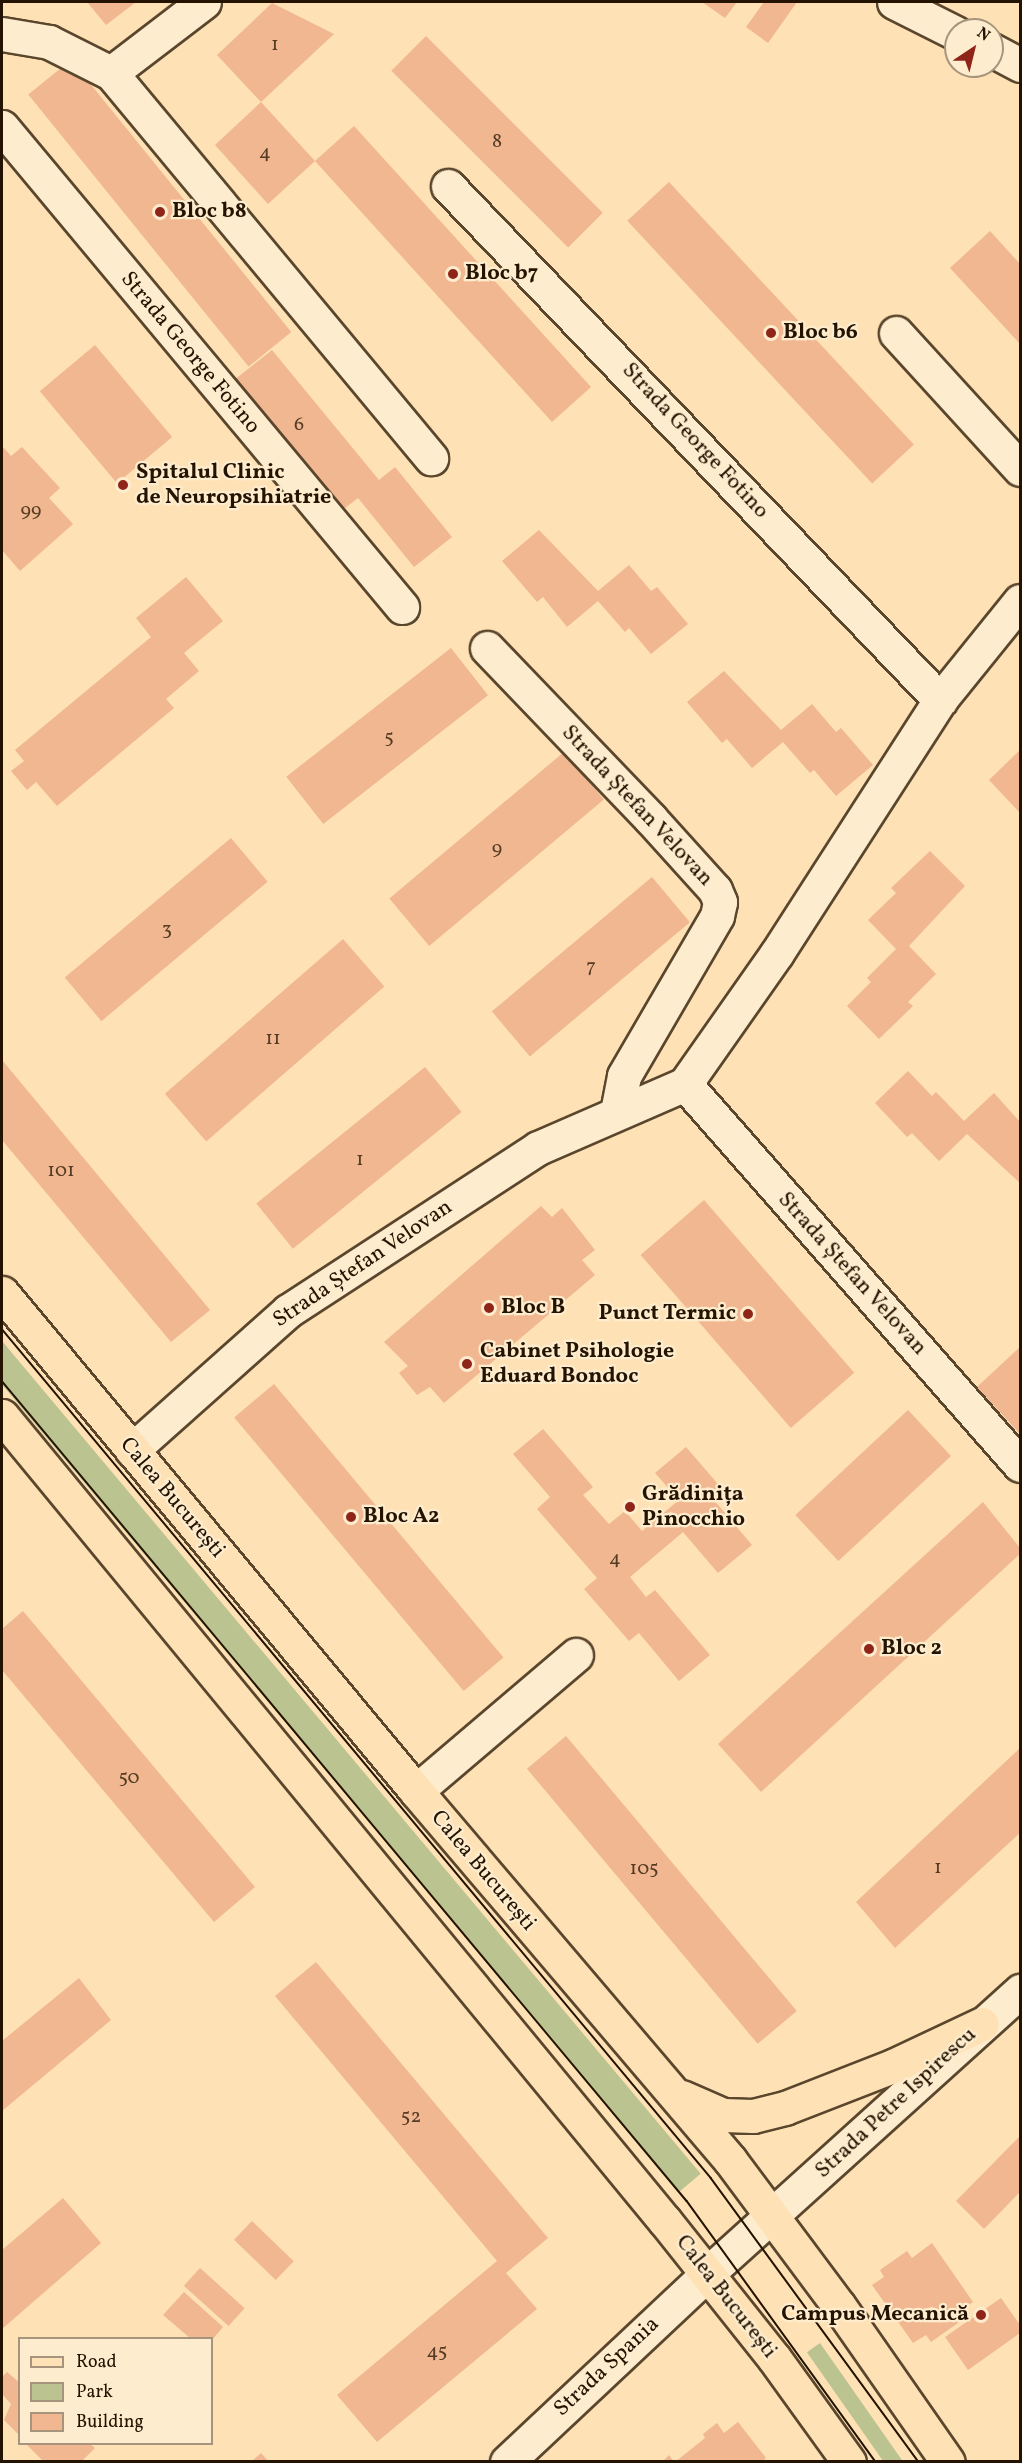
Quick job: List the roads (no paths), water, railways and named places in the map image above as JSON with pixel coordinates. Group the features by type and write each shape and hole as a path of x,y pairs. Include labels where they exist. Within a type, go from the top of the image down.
{"main road":[{"name":"Calea București","path":"2,1293 416,1791 676,2094 773,2215 948,2462"},
{"name":"Calea București","path":"2,1416 708,2273 849,2462"},
{"path":"676,2094 723,2115 753,2116 784,2108 893,2066 982,2024"}],"street":[{"path":"111,73 204,2"},
{"path":"894,2 944,27"},
{"path":"2,34 49,42 111,73 431,458"},
{"path":"1004,57 1020,65"},
{"name":"Strada George Fotino","path":"2,127 402,607"},
{"name":"Strada George Fotino","path":"448,186 940,700"},
{"path":"896,333 1020,469"},
{"path":"685,1084 777,953 940,700 1020,601"},
{"name":"Strada Ștefan Velovan","path":"487,648 650,818 715,890 720,902 717,916 624,1076 617,1111"},
{"name":"Strada Ștefan Velovan","path":"132,1449 288,1311 538,1148 617,1111 685,1084 1020,1465"},
{"path":"416,1791 576,1655"},
{"name":"Strada Petre Ispirescu","path":"708,2273 1020,1991"},
{"name":"Strada Spania","path":"507,2462 708,2273"}],"tram line":[{"path":"2,1329 711,2178 919,2462"},
{"path":"2,1381 687,2201 876,2462"}],"place":[{"name":"Bloc b8","path":"160,212"},
{"name":"Bloc b7","path":"453,274"},
{"name":"Bloc b6","path":"771,333"},
{"name":"Spitalul Clinic de Neuropsihiatrie","path":"123,485"},
{"name":"Bloc B","path":"489,1308"},
{"name":"Punct Termic","path":"748,1314"},
{"name":"Cabinet Psihologie Eduard Bondoc","path":"467,1364"},
{"name":"Grădinița Pinocchio","path":"630,1507"},
{"name":"Bloc A2","path":"351,1517"},
{"name":"Bloc 2","path":"869,1649"},
{"name":"Campus Mecanică","path":"981,2315"}]}
